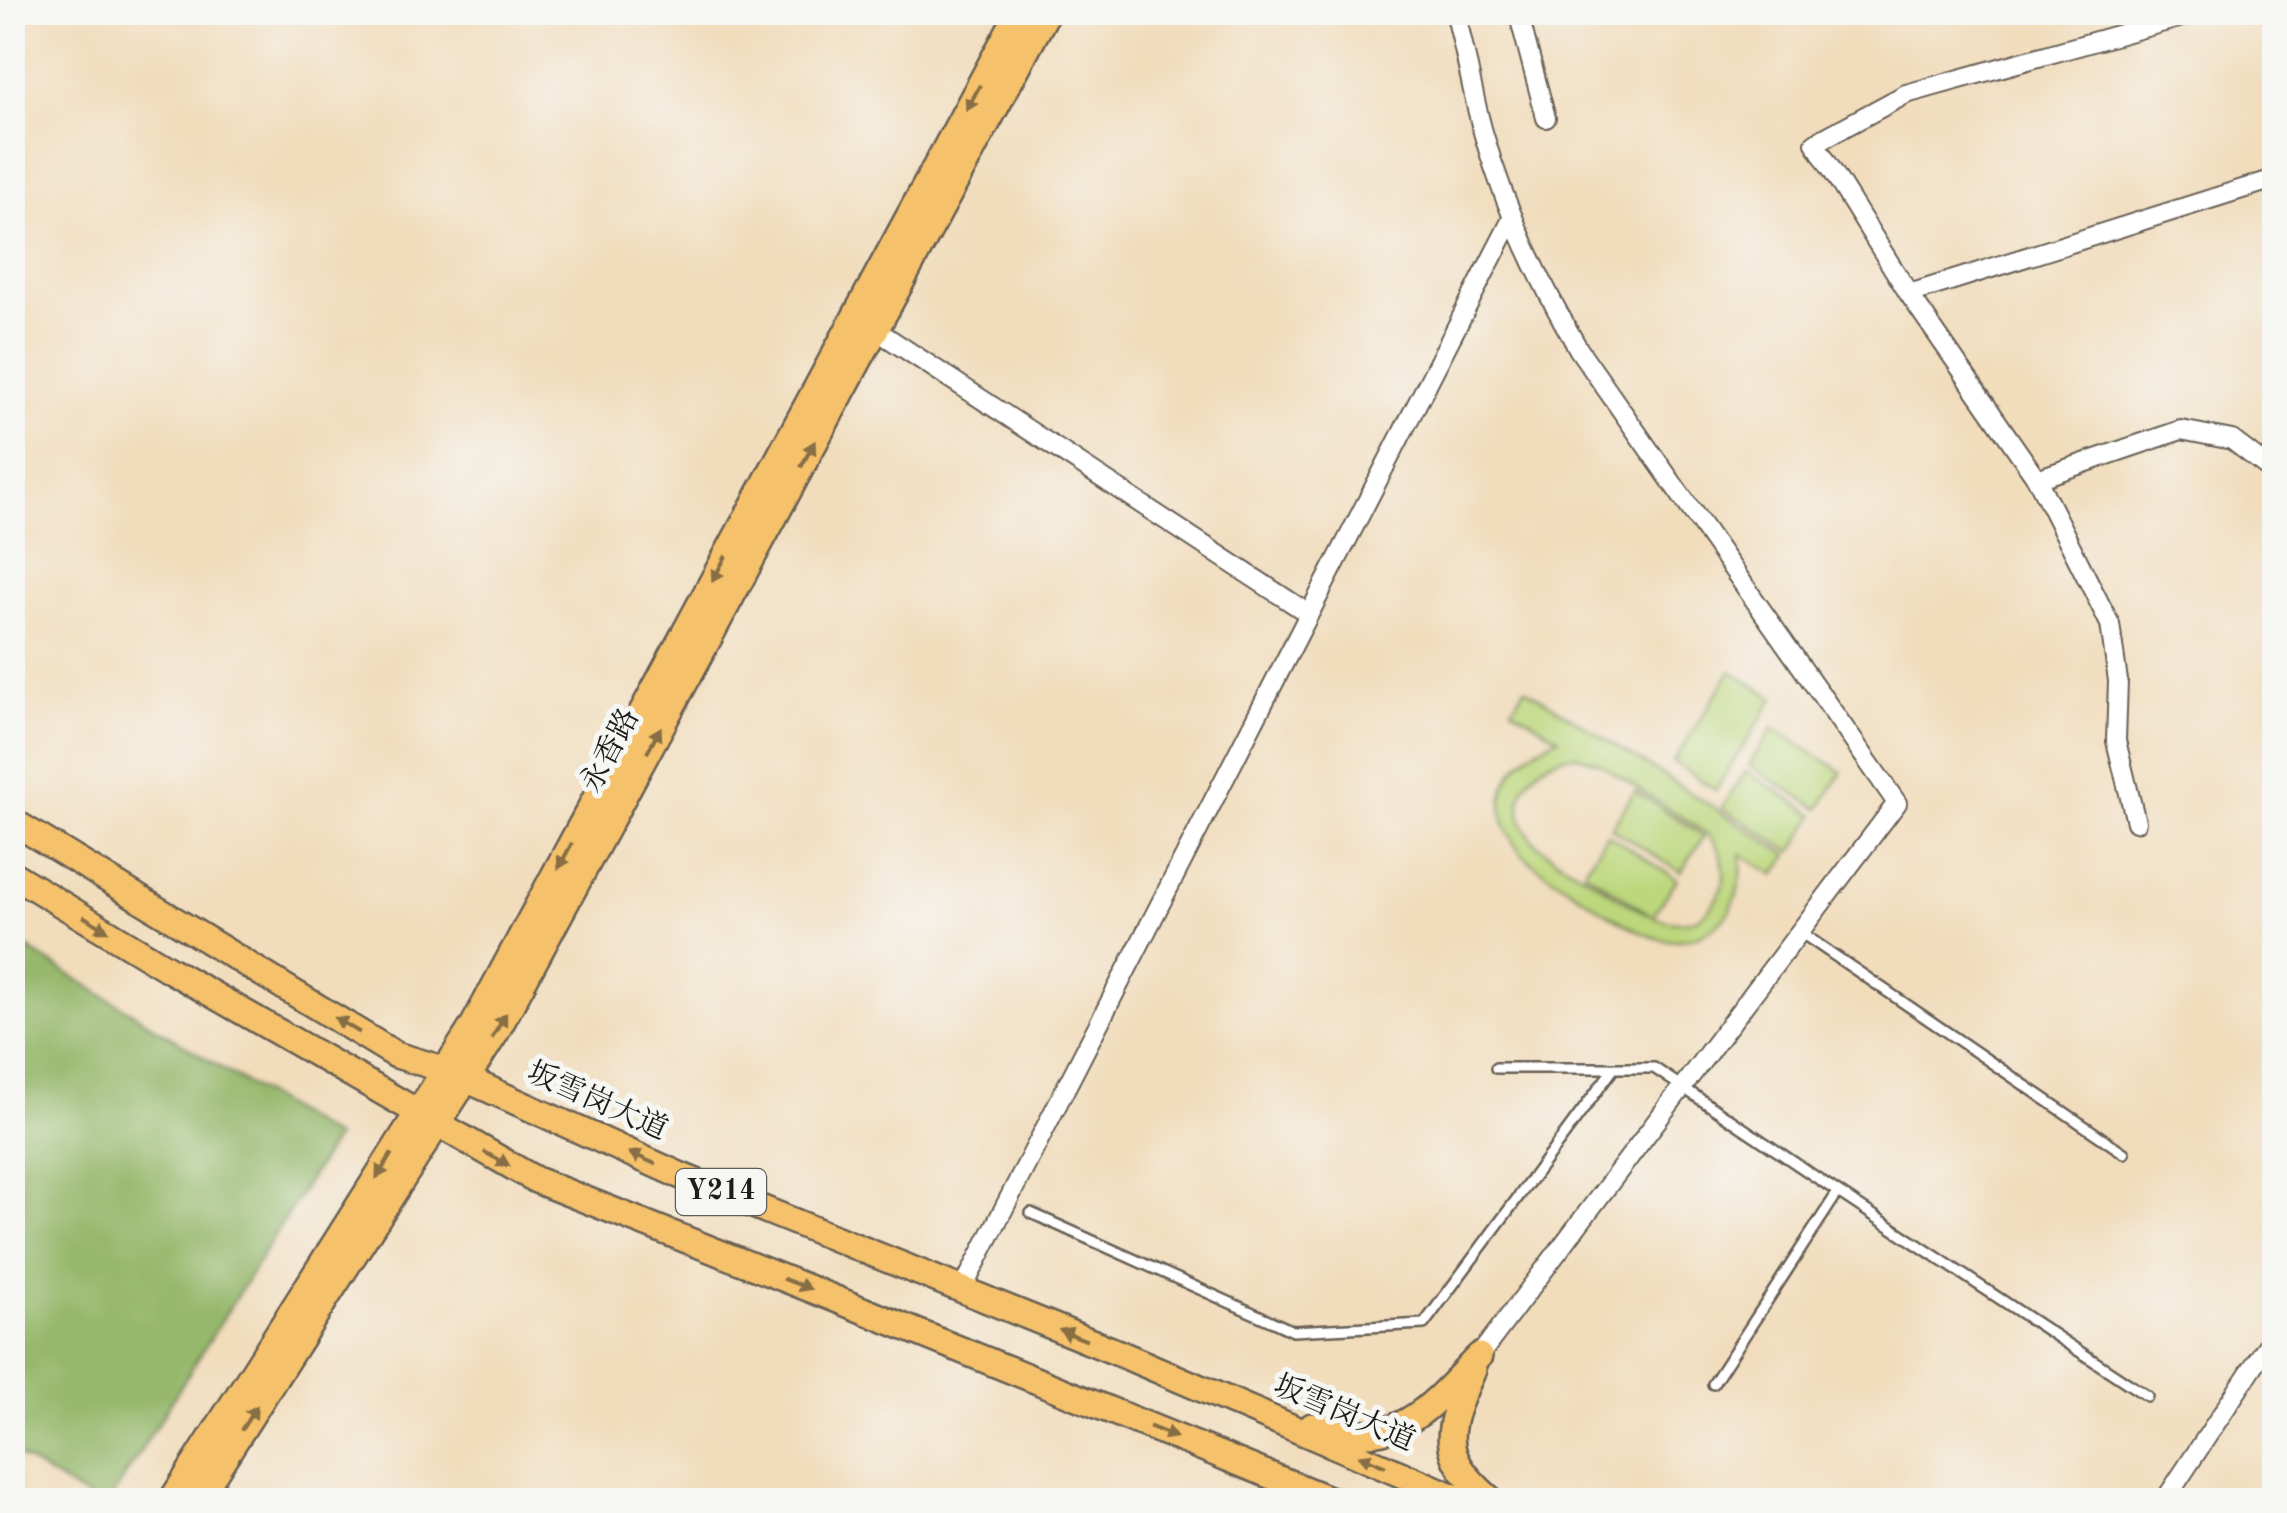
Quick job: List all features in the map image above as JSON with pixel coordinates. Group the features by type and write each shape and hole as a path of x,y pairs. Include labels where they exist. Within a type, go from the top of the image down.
{"main road":[{"name":"永香路","path":"456,1074 473,1026 1019,12"},
{"name":"永香路","path":"197,1500 456,1074 514,1000 1047,12"},
{"name":"坂雪岗大道","path":"12,822 396,1056 456,1074 679,1174 1461,1500"},
{"name":"Y214","path":"12,874 170,970 536,1180 1331,1500"},
{"name":"永香路","path":"172,1500 427,1120"},
{"path":"1275,1420 1354,1432 1399,1426 1425,1409 1479,1356"},
{"path":"1479,1356 1454,1412 1451,1436 1460,1468 1491,1500"}],"street":[{"path":"1455,12 1483,131 1513,217 1579,350 1897,804 1479,1356"},
{"path":"1518,12 1546,118"},
{"path":"2136,822 2116,741 2118,681 2110,624 2037,479 1909,294 1816,143 1906,94 2200,12"},
{"path":"1909,294 2274,179"},
{"path":"962,1290 1513,217"},
{"path":"876,330 1309,614"},
{"path":"2037,479 2181,430 2232,440 2274,472"},
{"path":"2165,1500 2274,1335"}],"lane":[{"path":"1800,932 2124,1153"},
{"path":"1496,1068 1654,1068 2147,1396"},
{"path":"1031,1213 1292,1330 1424,1324 1614,1068"},
{"path":"1712,1384 1838,1192"}],"green space":[{"path":"1731,671 1774,698 1716,790 1673,762"},
{"path":"1525,688 1788,855 1775,875 1741,854 1735,900 1725,917 1707,931 1687,939 1667,940 1637,930 1533,864 1517,847 1502,811 1510,776 1538,748 1559,738 1512,708","holes":["1576,755 1599,763 1710,836 1721,856 1724,878 1719,894 1706,912 1691,921 1655,917 1556,859 1530,836 1520,808 1527,782 1536,771 1561,757"]},
{"path":"1773,728 1842,772 1819,809 1749,765"},
{"path":"1746,771 1815,815 1792,852 1722,808"},
{"path":"1635,791 1704,836 1681,872 1611,828"},
{"path":"1607,834 1677,879 1653,916 1584,871"},
{"path":"12,939 335,1138 110,1500 91,1500 13,1452"}]}
